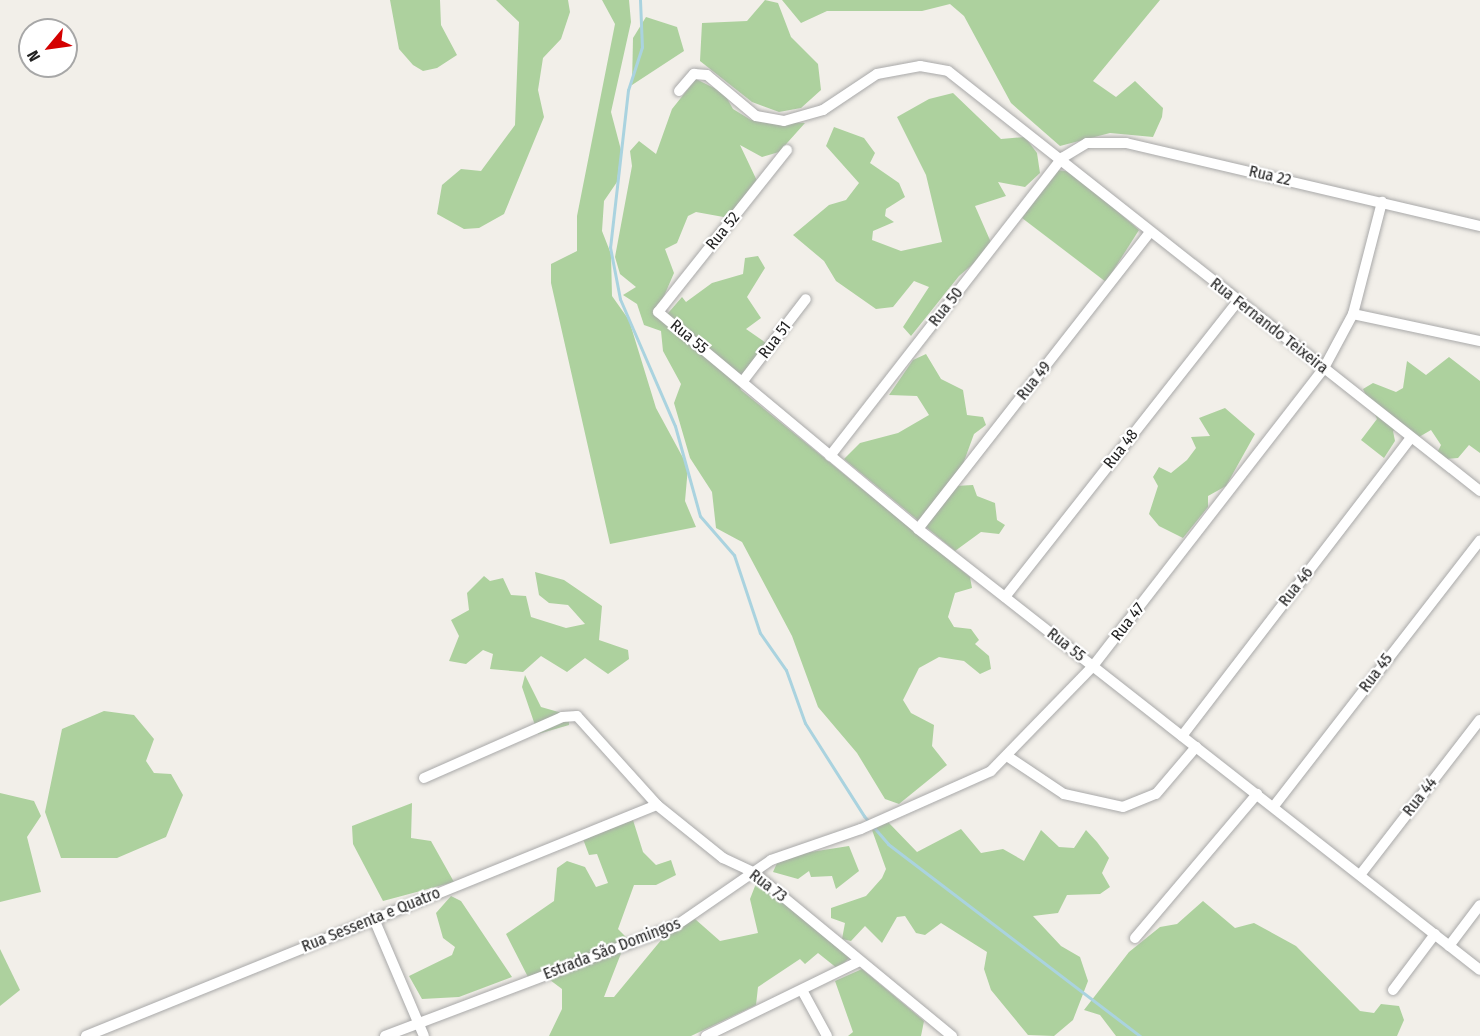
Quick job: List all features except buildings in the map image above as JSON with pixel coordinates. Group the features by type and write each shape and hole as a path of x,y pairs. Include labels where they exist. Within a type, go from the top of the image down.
{"street":[{"name":"Rua Fernando Teixeira","path":"679,91 694,74 707,75 756,116 784,121 824,110 877,74 935,66 962,80 1062,158 1149,233 1480,491"},
{"name":"Rua 22","path":"1062,158 1088,143 1126,143 1480,226"},
{"name":"Rua 52","path":"658,312 787,150"},
{"name":"Rua 50","path":"830,456 1062,158"},
{"name":"Rua 47","path":"861,829 968,785 1010,758 1093,666 1323,368 1353,314 1382,202"},
{"name":"Rua 49","path":"918,529 1149,233"},
{"name":"Rua 51","path":"743,381 806,299"},
{"name":"Rua 48","path":"1005,597 1237,302"},
{"name":"Rua 55","path":"658,312 918,529 1274,806 1480,970"},
{"path":"1353,314 1480,341"},
{"name":"Rua 46","path":"1182,736 1411,438"},
{"name":"Rua 45","path":"1274,806 1480,540"},
{"name":"Rua 73","path":"424,778 562,717 577,716 588,724 657,805 723,858 753,872 952,1036"},
{"name":"Rua 44","path":"1360,875 1480,720"},
{"path":"1010,758 1064,794 1123,807 1156,794 1196,747"},
{"path":"1135,938 1257,794"},
{"name":"Rua Sessenta e Quatro","path":"86,1036 657,805"},
{"name":"Estrada São Domingos","path":"385,1036 674,927 753,872 790,852 861,829"},
{"path":"1449,946 1480,905"},
{"path":"374,919 424,1036"},
{"path":"1393,990 1435,934"},
{"path":"706,1036 803,992 860,961"},
{"path":"803,992 827,1036"}],"green space":[{"path":"390,0 440,0 441,25 457,55 437,68 423,71 413,65 399,49"},
{"path":"496,0 568,0 570,12 561,39 543,58 538,90 544,117 504,214 479,228 464,229 437,214 442,185 461,169 481,171 515,125 519,22"},
{"path":"602,0 629,0 631,22 611,112 621,150 617,182 604,201 602,231 611,254 612,296 629,320 656,408 688,467 685,501 696,527 610,544 551,283 551,264 577,251 577,216 615,24"},
{"path":"765,0 778,3 791,37 818,64 821,90 801,108 779,112 752,102 700,61 702,23 747,21"},
{"path":"782,0 1160,0 1093,81 1116,97 1135,81 1163,108 1162,117 1153,137 1110,133 1060,146 1011,103 964,16 950,4 922,11 827,11 801,23"},
{"path":"646,17 677,27 684,51 632,85 633,38"},
{"path":"696,79 724,93 733,109 751,120 805,123 779,152 762,157 740,145 759,185 729,218 696,212 688,216 677,243 665,249 674,273 655,317 663,319 682,297 686,302 712,283 743,274 745,258 758,256 765,268 747,297 761,318 746,329 766,343 738,382 741,390 970,577 972,588 955,593 948,617 954,627 971,629 979,640 975,644 989,656 991,669 980,674 964,661 939,657 919,668 903,700 911,713 934,725 932,746 947,765 899,804 885,799 857,753 818,707 792,636 742,542 716,528 712,492 690,458 674,403 681,384 663,351 661,331 644,325 637,304 623,295 636,287 620,274 615,257 632,166 630,151 639,141 656,154 672,109"},
{"path":"953,93 1001,139 1025,137 1037,153 1040,173 1025,187 998,182 1006,196 975,206 993,247 959,276 911,336 903,327 929,287 914,281 893,307 876,309 836,281 824,261 793,235 829,205 846,200 859,183 826,146 834,127 864,138 875,153 870,163 899,183 905,197 886,209 885,216 894,222 873,231 872,240 901,251 942,242 926,175 897,117 929,99"},
{"path":"1057,170 1072,172 1139,230 1106,282 1022,218"},
{"path":"926,354 941,379 963,390 967,415 983,417 986,425 974,434 955,486 973,485 977,496 995,503 997,520 1005,525 999,534 981,532 955,551 844,459 860,443 898,433 929,415 917,396 889,395 913,360"},
{"path":"1449,357 1480,381 1480,453 1469,445 1458,458 1446,459 1437,453 1441,445 1431,430 1419,437 1401,427 1393,431 1395,441 1384,458 1361,440 1377,419 1363,389 1373,383 1396,392 1403,388 1407,361 1426,375"},
{"path":"1225,408 1255,434 1226,486 1208,496 1208,507 1183,538 1159,526 1149,514 1158,486 1153,477 1159,467 1171,473 1187,460 1196,448 1191,437 1210,436 1199,418"},
{"path":"535,572 564,580 602,606 599,640 628,650 629,659 608,674 585,658 567,672 541,656 523,672 490,669 493,654 483,650 466,664 449,661 459,636 451,620 469,610 467,593 484,576 490,581 503,578 511,595 526,596 531,617 566,628 585,624 568,605 549,603 539,595"},
{"path":"525,675 541,707 569,715 569,725 538,734 522,687"},
{"path":"104,711 134,715 154,739 146,761 154,773 171,774 183,795 166,837 117,858 61,858 45,812 62,729"},
{"path":"0,793 34,801 41,816 27,837 41,892 0,902"},
{"path":"412,803 411,838 431,841 454,882 383,901 353,844 352,826"},
{"path":"633,820 643,852 656,865 671,860 676,875 656,885 634,885 618,929 627,938 604,997 614,997 662,939 695,919 720,941 758,933 750,899 757,881 850,957 838,969 818,953 805,964 800,959 758,987 756,1005 691,1036 549,1036 562,1009 562,989 550,980 528,977 506,934 554,901 557,868 567,861 585,867 596,887 608,883 597,854 589,855 583,839"},
{"path":"888,822 917,852 961,829 981,853 1003,849 1024,861 1041,830 1059,847 1074,848 1086,830 1109,858 1102,873 1110,887 1100,894 1067,895 1058,913 1033,916 1061,946 1080,957 1088,981 1073,1020 1054,1036 1028,1035 991,990 984,969 987,952 941,923 925,935 916,933 905,916 897,917 882,943 865,926 851,941 842,939 845,923 831,918 831,908 866,896 882,878 886,869 872,830"},
{"path":"849,846 859,871 836,889 832,876 811,877 809,871 798,879 773,872 777,863 804,853"},
{"path":"451,896 461,901 512,977 459,997 422,999 409,976 452,955 455,947 443,938 436,913"},
{"path":"1203,901 1235,928 1254,923 1296,946 1360,1011 1374,1013 1381,1004 1399,1006 1404,1020 1397,1036 1116,1036 1100,1015 1084,1010 1129,952 1160,927 1177,924"},
{"path":"0,949 20,990 0,1006"},
{"path":"862,969 924,1021 921,1036 848,1036 853,1032 835,981"}],"waterway":[{"path":"640,0 642,47 628,90 610,247 620,299 675,426 700,516 734,555 760,633 786,670 805,723 864,816 888,844 1140,1036"}]}
